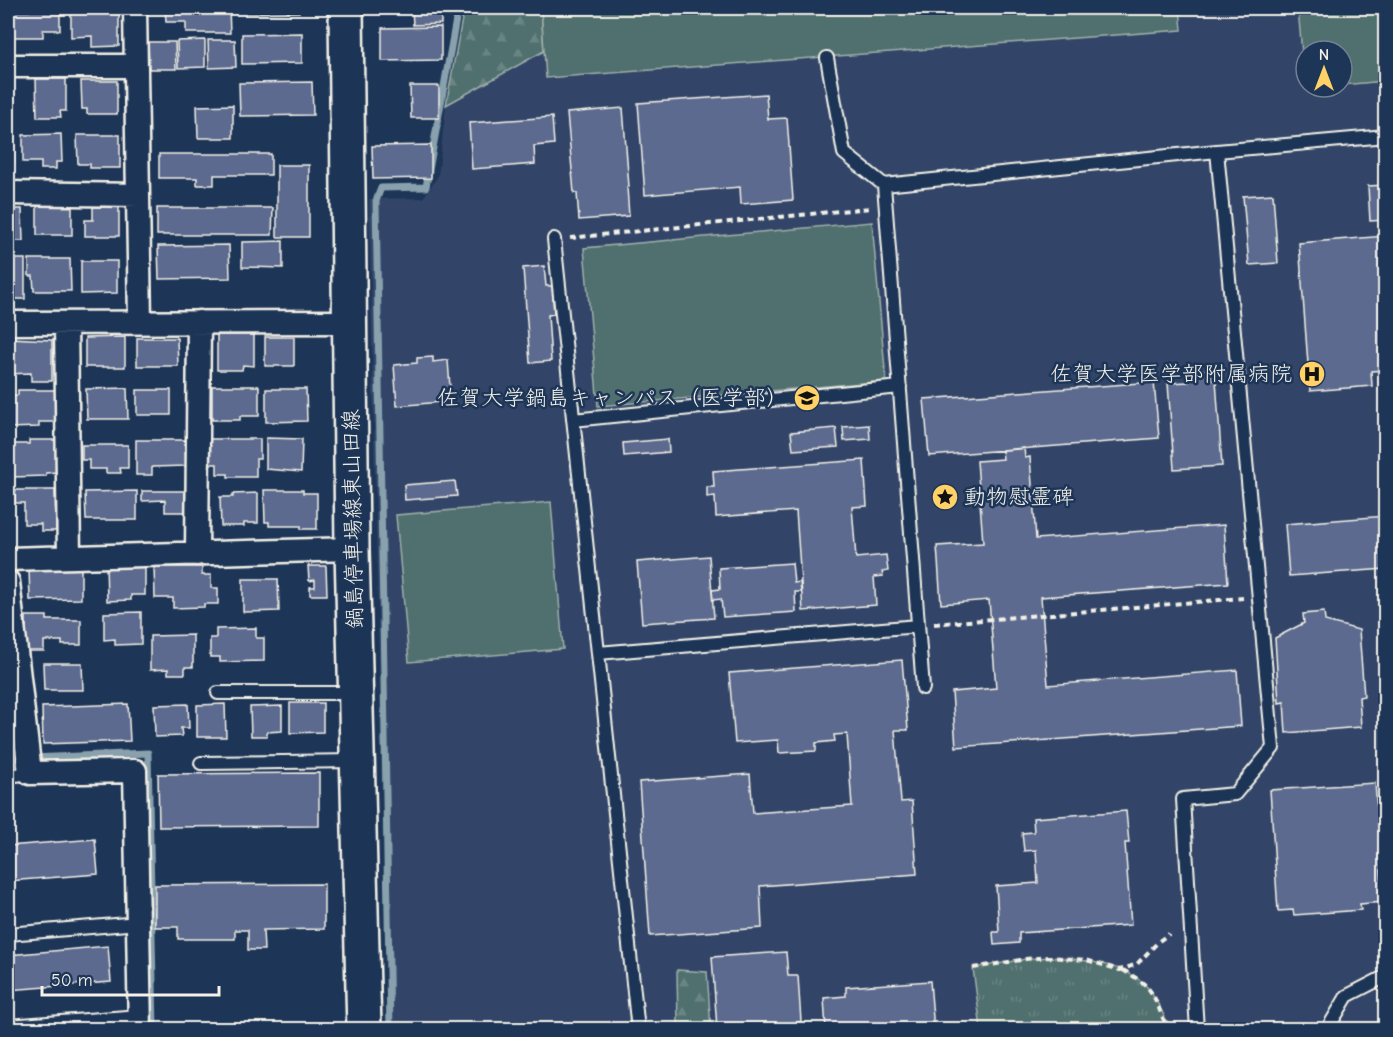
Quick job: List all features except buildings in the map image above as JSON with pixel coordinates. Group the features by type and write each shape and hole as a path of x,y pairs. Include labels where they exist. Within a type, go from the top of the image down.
{"main road":[{"name":"鍋島停車場線東山田線","path":"346,8 352,549 364,1029"}],"street":[{"path":"135,8 140,322"},
{"path":"8,66 136,66"},
{"path":"8,193 138,195"},
{"path":"197,554 199,322"},
{"path":"8,323 350,322"},
{"path":"66,323 69,557"},
{"path":"8,559 352,549"},
{"path":"8,582 29,762 135,771 140,1023"}],"lane":[{"path":"827,58 844,153 884,185 1217,150 1386,136"},
{"path":"1197,1029 1183,800 1235,794 1273,748 1217,150"},
{"path":"884,185 923,688"},
{"path":"554,239 638,1029"},
{"path":"573,420 900,387"},
{"path":"598,653 918,626"},
{"path":"218,693 356,693"},
{"path":"201,763 358,760"},
{"path":"8,776 29,762"},
{"path":"8,934 138,922"},
{"path":"1327,1029 1347,996 1386,976"},
{"path":"8,1026 140,1023"}],"path":[{"path":"554,239 886,206"},
{"path":"918,626 1259,597"},
{"path":"974,969 1050,957 1086,960 1102,967 1120,970 1137,964 1169,934"},
{"path":"1123,969 1147,987 1169,1029"}],"shaded area":[{"name":"佐賀大学鍋島キャンパス（医学部）","path":"464,8 1385,8 1385,1029 387,1029 369,199 423,198 438,176 446,105"}],"green space":[{"path":"464,8 541,8 544,51 446,105"},
{"path":"541,8 1180,8 1182,30 546,78"},
{"path":"1298,8 1385,8 1385,81 1354,84 1354,39 1301,39"},
{"path":"872,222 886,381 598,406 584,248"},
{"path":"551,502 563,649 409,662 396,515"},
{"path":"1050,957 1102,964 1128,973 1148,988 1171,1029 981,1029 973,968"},
{"path":"677,970 707,972 711,1029 643,1030 643,1026 678,1026"}],"waterway":[{"path":"390,1030 376,201 381,188 426,187 458,8"},
{"path":"8,720 12,759"},
{"path":"8,759 148,753 154,1030"}],"place":[{"name":"佐賀大学医学部附属病院","path":"1312,374"},
{"name":"佐賀大学鍋島キャンパス（医学部）","path":"807,398"},
{"name":"動物慰霊碑","path":"945,497"}]}
